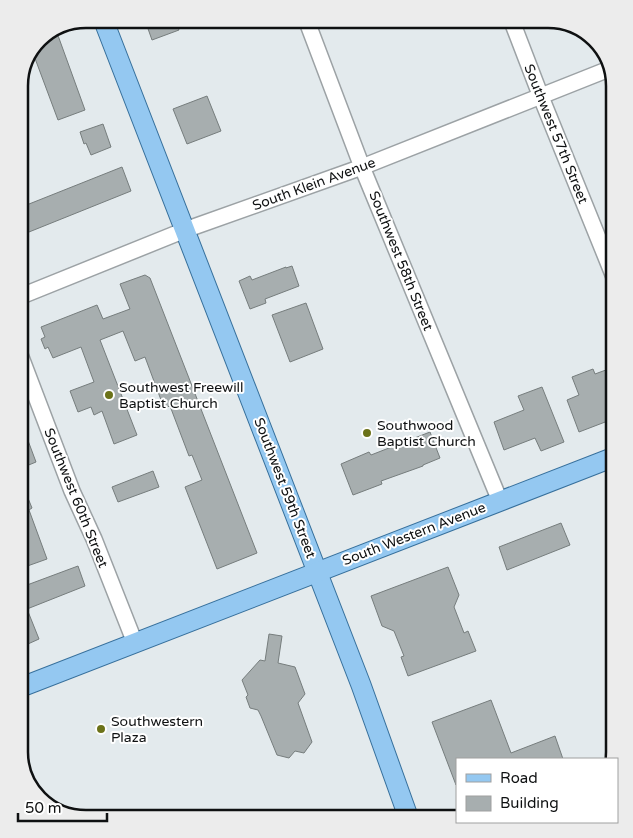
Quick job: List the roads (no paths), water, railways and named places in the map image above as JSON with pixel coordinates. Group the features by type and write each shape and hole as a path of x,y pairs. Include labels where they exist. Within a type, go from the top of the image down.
{"main road":[{"name":"Southwest 59th Street","path":"106,28 361,685 406,810"},
{"name":"South Western Avenue","path":"28,684 606,460"}],"street":[{"name":"Southwest 58th Street","path":"309,28 362,167 500,501"},
{"name":"Southwest 57th Street","path":"514,28 606,257"},
{"name":"South Klein Avenue","path":"28,293 185,230 362,167 604,71"},
{"name":"Southwest 60th Street","path":"28,376 72,491 94,539 134,643"}],"place":[{"name":"Southwest Freewill Baptist Church","path":"109,395"},
{"name":"Southwood Baptist Church","path":"367,433"},
{"name":"Southwestern Plaza","path":"101,729"}]}
